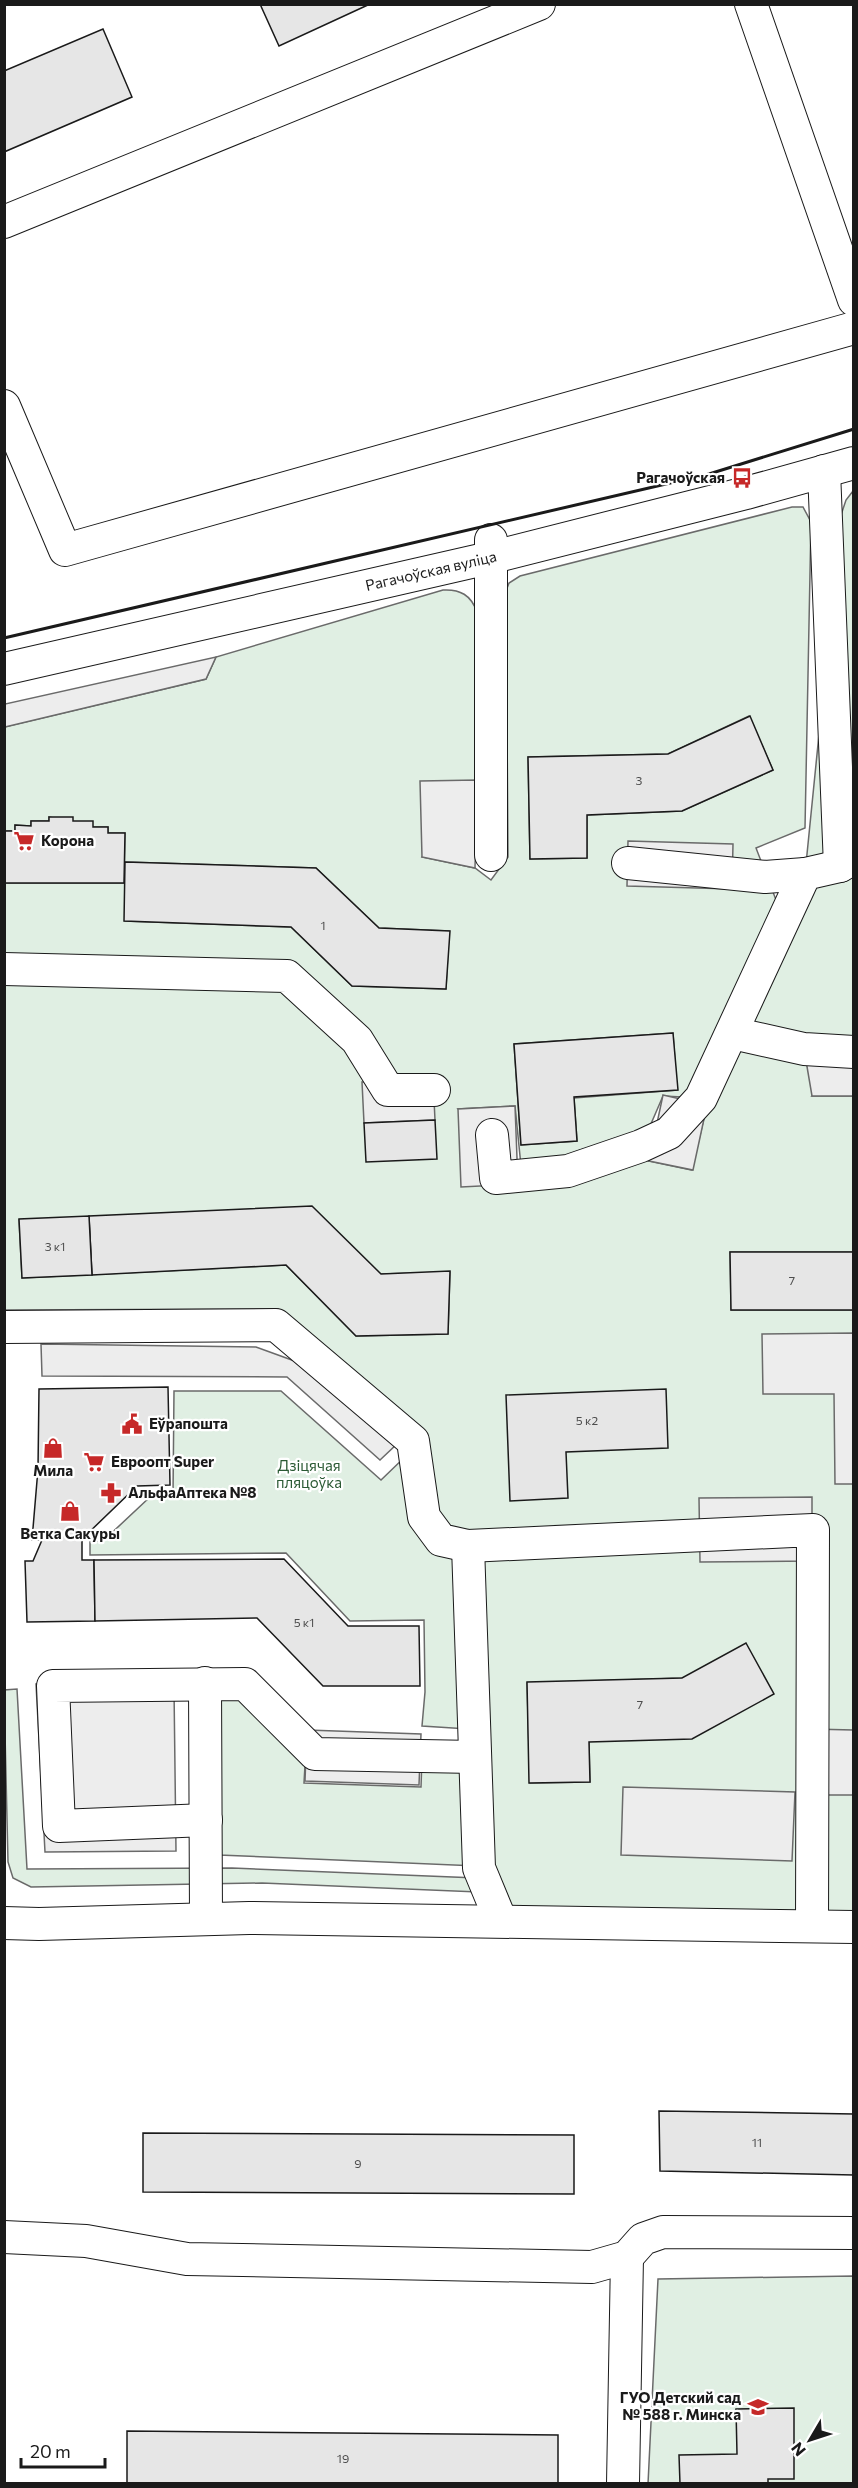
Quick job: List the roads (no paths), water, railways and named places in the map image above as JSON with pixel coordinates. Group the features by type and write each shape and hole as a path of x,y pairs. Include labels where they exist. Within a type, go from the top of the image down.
{"street":[{"path":"4,222 539,4"},
{"path":"751,4 854,300"},
{"path":"4,406 65,550 854,328"},
{"path":"628,863 765,877 805,874 847,862 839,467"},
{"name":"Рагачоўская вуліца","path":"4,669 490,549 746,493 839,467"},
{"path":"490,549 491,855"},
{"path":"492,1135 496,1178 568,1171 641,1146 669,1133 701,1098 805,874"},
{"path":"4,969 287,976 357,1040 388,1090 434,1090"},
{"path":"732,1033 804,1049 854,1052"},
{"path":"4,1327 276,1325 413,1441 424,1517 441,1540 468,1546 813,1530 812,1926"},
{"path":"468,1546 479,1868 501,1921"},
{"path":"205,1683 206,1918"},
{"path":"206,1820 59,1826 53,1686 245,1684 315,1754 475,1757"},
{"path":"4,1923 39,1924 206,1918 854,1927"},
{"path":"4,2237 86,2241 187,2259 592,2267 627,2257 643,2239 663,2232 854,2233"},
{"path":"623,2484 627,2257"}],"place":[{"name":"Рагачоўская","path":"742,478"},
{"name":"Корона","path":"24,841"},
{"name":"Еўрапошта","path":"132,1424"},
{"name":"Мила","path":"53,1448"},
{"name":"Евроопт Super","path":"94,1462"},
{"name":"АльфаАптека №8","path":"111,1493"},
{"name":"Ветка Сакуры","path":"70,1511"},
{"name":"ГУО Детский сад № 588 г. Минска","path":"758,2407"}],"park label":[{"name":"Дзіцячая пляцоўка","path":"309,1474"}]}
